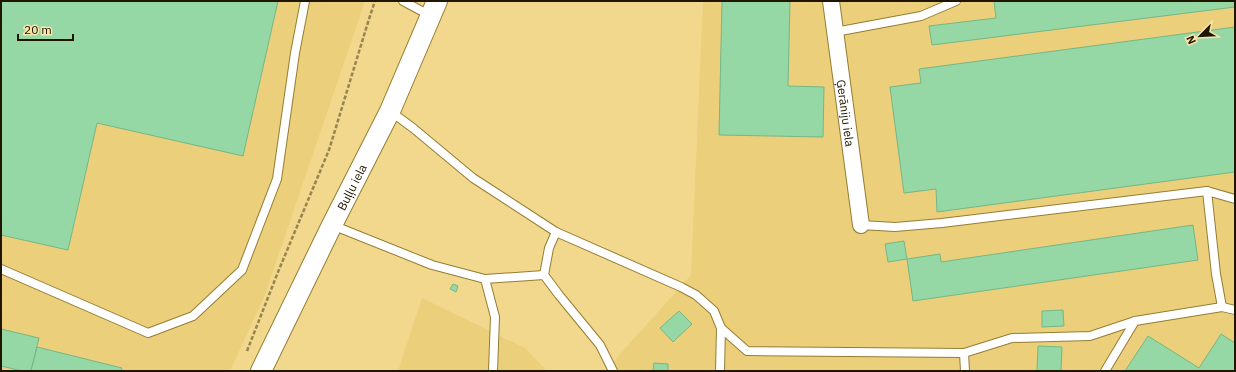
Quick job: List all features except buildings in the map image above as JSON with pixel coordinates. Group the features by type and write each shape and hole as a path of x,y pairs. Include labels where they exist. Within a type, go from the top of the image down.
{"street":[{"name":"Ģerāniju iela","path":"831,1 861,225"},
{"name":"Buļļu iela","path":"261,371 332,225 390,111 434,9"}],"lane":[{"path":"1,269 148,333 193,316 242,270 277,178 304,1"},
{"path":"403,1 434,9"},
{"path":"835,32 921,16 956,1"},
{"path":"390,111 413,128 473,178 556,232 696,295 714,311 721,328 720,371"},
{"path":"861,225 895,227 942,223 1207,191 1235,200"},
{"path":"1207,191 1216,274 1222,307"},
{"path":"332,225 432,265 485,279 544,275"},
{"path":"556,232 549,248 544,275 600,345 613,371"},
{"path":"485,279 495,316 495,370"},
{"path":"721,328 747,351 964,353 1012,338 1090,336 1135,321 1222,307 1235,310"},
{"path":"1105,371 1135,321"},
{"path":"964,353 965,371"}],"path":[{"path":"245,357 278,272 329,150 375,1"}],"shaded area":[{"path":"1,1 365,1 265,295 230,371 1,371"},
{"path":"703,1 1235,1 1235,371 605,371 691,275"},
{"path":"422,298 525,348 547,371 398,371"}]}
